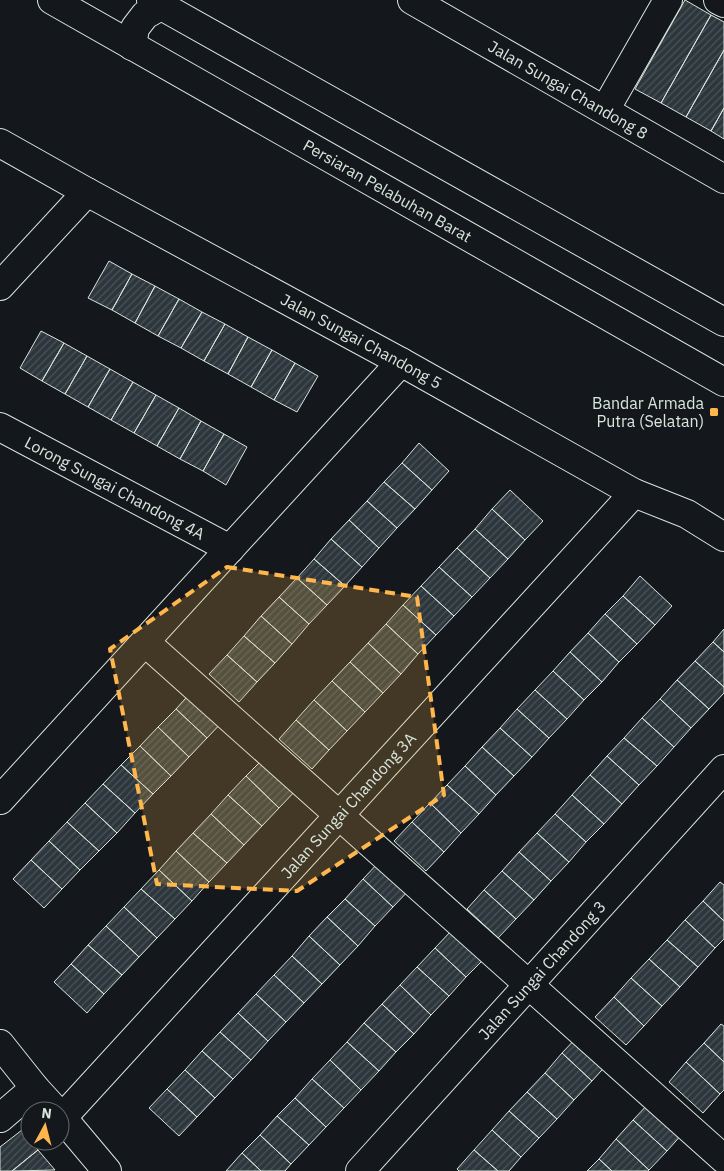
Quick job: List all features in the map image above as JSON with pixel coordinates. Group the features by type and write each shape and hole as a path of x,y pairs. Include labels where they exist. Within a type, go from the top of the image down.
{"street":[{"name":"Persiaran Pelabuhan Barat","path":"52,0 724,382"},
{"name":"Jalan Sungai Chandong 8","path":"412,0 724,179"},
{"path":"605,110 668,0"},
{"path":"718,0 724,3"},
{"path":"132,46 135,28 156,3 724,322"},
{"name":"Jalan Sungai Chandong 5","path":"0,143 86,192 401,362 634,493 687,514 724,537"},
{"path":"0,286 86,192"},
{"path":"0,800 401,362"},
{"name":"Lorong Sungai Chandong 4A","path":"0,427 230,549"},
{"name":"Jalan Sungai Chandong 3A","path":"70,1103 339,815 634,493"},
{"path":"145,642 724,1159 713,1171"},
{"name":"Jalan Sungai Chandong 3","path":"360,1171 724,769"},
{"path":"0,1044 48,1101"},
{"path":"0,1118 35,1088"},
{"path":"70,1126 107,1171"}],"highlighted area":[{"path":"227,567 417,597 444,795 297,891 157,884 110,649"}],"building":[{"path":"685,0 711,15 661,103 635,89"},
{"path":"711,15 724,22 724,50 686,117 661,103"},
{"path":"724,50 724,108 711,131 686,117"},
{"path":"724,108 724,139 711,131"},
{"path":"109,261 132,274 112,310 88,298"},
{"path":"132,274 155,286 135,323 112,310"},
{"path":"155,286 179,299 158,336 135,323"},
{"path":"179,299 202,312 181,348 158,336"},
{"path":"202,312 225,324 204,361 181,348"},
{"path":"225,324 248,337 228,374 204,361"},
{"path":"41,331 64,343 42,381 20,368"},
{"path":"248,337 272,350 251,387 228,374"},
{"path":"64,343 87,356 65,394 42,381"},
{"path":"272,350 295,363 274,400 251,387"},
{"path":"87,356 110,369 88,407 65,394"},
{"path":"295,363 318,376 297,412 274,400"},
{"path":"110,369 133,382 111,420 88,407"},
{"path":"133,382 156,395 134,433 111,420"},
{"path":"156,395 179,408 157,446 134,433"},
{"path":"179,408 201,421 180,459 157,446"},
{"path":"201,421 224,434 203,471 180,459"},
{"path":"224,434 247,447 226,485 203,471"},
{"path":"419,443 449,471 432,490 402,463"},
{"path":"402,463 432,490 415,509 384,482"},
{"path":"384,482 415,509 397,528 367,501"},
{"path":"510,490 543,521 525,540 492,509"},
{"path":"367,501 397,528 379,548 349,520"},
{"path":"492,509 525,540 508,559 475,529"},
{"path":"349,520 379,548 362,567 331,539"},
{"path":"475,529 508,559 490,578 457,548"},
{"path":"331,539 362,567 345,586 314,559"},
{"path":"457,548 490,578 472,597 439,567"},
{"path":"314,559 345,586 327,605 297,578"},
{"path":"439,567 472,597 454,616 421,586"},
{"path":"640,576 672,606 655,625 623,596"},
{"path":"297,578 327,605 309,624 279,597"},
{"path":"421,586 454,616 436,635 403,605"},
{"path":"623,596 655,625 637,644 605,614"},
{"path":"279,597 309,624 292,644 261,616"},
{"path":"403,605 436,635 418,654 386,624"},
{"path":"605,614 637,644 619,662 588,633"},
{"path":"261,616 292,644 275,663 244,636"},
{"path":"386,624 418,654 401,674 368,643"},
{"path":"724,629 724,652 713,642"},
{"path":"588,633 619,662 602,682 570,652"},
{"path":"244,636 275,663 257,682 227,655"},
{"path":"713,642 724,652 724,687 695,661"},
{"path":"368,643 401,674 383,693 350,662"},
{"path":"570,652 602,682 584,700 553,671"},
{"path":"227,655 257,682 239,702 209,674"},
{"path":"695,661 724,687 724,693 709,709 677,680"},
{"path":"350,662 383,693 365,712 332,681"},
{"path":"553,671 584,700 567,719 535,690"},
{"path":"677,680 709,709 691,728 660,699"},
{"path":"332,681 365,712 347,731 314,700"},
{"path":"194,689 225,719 207,738 176,709"},
{"path":"535,690 567,719 549,738 517,709"},
{"path":"660,699 691,728 674,747 642,718"},
{"path":"314,700 347,731 329,750 296,720"},
{"path":"176,709 207,738 189,757 158,727"},
{"path":"517,709 549,738 532,757 500,728"},
{"path":"642,718 674,747 657,766 624,738"},
{"path":"296,720 329,750 312,769 279,739"},
{"path":"158,727 189,757 171,776 140,746"},
{"path":"500,728 532,757 514,776 482,747"},
{"path":"624,738 657,766 639,785 607,756"},
{"path":"140,746 171,776 153,794 121,765"},
{"path":"482,747 514,776 496,795 465,766"},
{"path":"607,756 639,785 622,804 590,775"},
{"path":"264,758 297,789 279,808 246,776"},
{"path":"121,765 153,794 135,813 103,784"},
{"path":"465,766 496,795 479,814 447,785"},
{"path":"590,775 622,804 604,824 572,795"},
{"path":"246,776 279,808 262,826 228,795"},
{"path":"103,784 135,813 117,833 85,803"},
{"path":"447,785 479,814 461,833 430,803"},
{"path":"228,795 262,826 244,845 211,814"},
{"path":"572,795 604,824 586,842 555,814"},
{"path":"85,803 117,833 99,851 67,822"},
{"path":"430,803 461,833 444,852 412,822"},
{"path":"211,814 244,845 227,863 193,833"},
{"path":"555,814 586,842 569,862 537,833"},
{"path":"67,822 99,851 80,870 49,841"},
{"path":"412,822 444,852 426,871 394,841"},
{"path":"193,833 227,863 209,882 176,851"},
{"path":"537,833 569,862 551,881 519,852"},
{"path":"49,841 80,870 62,889 31,860"},
{"path":"176,851 209,882 192,901 159,870"},
{"path":"519,852 551,881 534,900 502,871"},
{"path":"31,860 62,889 44,908 13,879"},
{"path":"381,860 411,888 393,907 363,879"},
{"path":"159,870 192,901 175,919 141,889"},
{"path":"502,871 534,900 516,919 484,890"},
{"path":"363,879 393,907 375,926 345,899"},
{"path":"720,882 724,885 724,921 703,901"},
{"path":"141,889 175,919 157,938 124,907"},
{"path":"484,890 516,919 498,938 467,909"},
{"path":"345,899 375,926 358,946 327,917"},
{"path":"703,901 724,921 724,939 715,948 685,920"},
{"path":"124,907 157,938 139,957 106,926"},
{"path":"327,917 358,946 340,965 309,936"},
{"path":"685,920 715,948 698,967 667,940"},
{"path":"106,926 139,957 122,975 88,945"},
{"path":"452,930 484,959 466,977 435,948"},
{"path":"309,936 340,965 322,984 292,956"},
{"path":"667,940 698,967 680,987 649,959"},
{"path":"88,945 122,975 104,994 71,964"},
{"path":"435,948 466,977 449,996 417,967"},
{"path":"292,956 322,984 304,1003 274,975"},
{"path":"649,959 680,987 662,1006 631,978"},
{"path":"71,964 104,994 87,1013 54,982"},
{"path":"417,967 449,996 431,1015 400,985"},
{"path":"274,975 304,1003 286,1022 256,994"},
{"path":"631,978 662,1006 644,1026 614,997"},
{"path":"400,985 431,1015 414,1034 382,1004"},
{"path":"256,994 286,1022 268,1041 238,1013"},
{"path":"614,997 644,1026 626,1045 595,1017"},
{"path":"382,1004 414,1034 396,1052 364,1023"},
{"path":"238,1013 268,1041 251,1060 220,1032"},
{"path":"364,1023 396,1052 379,1071 347,1042"},
{"path":"721,1024 724,1026 724,1062 704,1043"},
{"path":"220,1032 251,1060 233,1079 202,1051"},
{"path":"580,1034 610,1061 592,1081 562,1053"},
{"path":"347,1042 379,1071 361,1090 330,1060"},
{"path":"704,1043 724,1062 724,1090 720,1094 686,1062"},
{"path":"202,1051 233,1079 215,1098 185,1070"},
{"path":"562,1053 592,1081 574,1100 545,1073"},
{"path":"330,1060 361,1090 344,1108 312,1079"},
{"path":"686,1062 720,1094 703,1113 669,1082"},
{"path":"185,1070 215,1098 197,1117 167,1089"},
{"path":"545,1073 574,1100 557,1119 527,1092"},
{"path":"312,1079 344,1108 326,1127 295,1098"},
{"path":"167,1089 197,1117 179,1136 149,1108"},
{"path":"527,1092 557,1119 539,1138 509,1111"},
{"path":"295,1098 326,1127 309,1145 277,1116"},
{"path":"651,1101 684,1132 667,1151 633,1120"},
{"path":"509,1111 539,1138 521,1157 492,1130"},
{"path":"277,1116 309,1145 291,1164 260,1135"},
{"path":"633,1120 667,1151 649,1170 616,1139"},
{"path":"492,1130 521,1157 509,1171 498,1171 474,1150"},
{"path":"20,1132 20,1151 37,1151 12,1171 0,1171 0,1147"},
{"path":"260,1135 291,1164 285,1171 261,1171 242,1153"},
{"path":"616,1139 649,1170 612,1171 599,1159"},
{"path":"474,1150 498,1171 459,1171 457,1169"},
{"path":"37,1151 39,1151 55,1170 12,1171"},
{"path":"242,1153 261,1171 226,1171"},
{"path":"599,1159 612,1171 587,1171"}],"place":[{"name":"Bandar Armada Putra (Selatan)","path":"714,412"}]}
